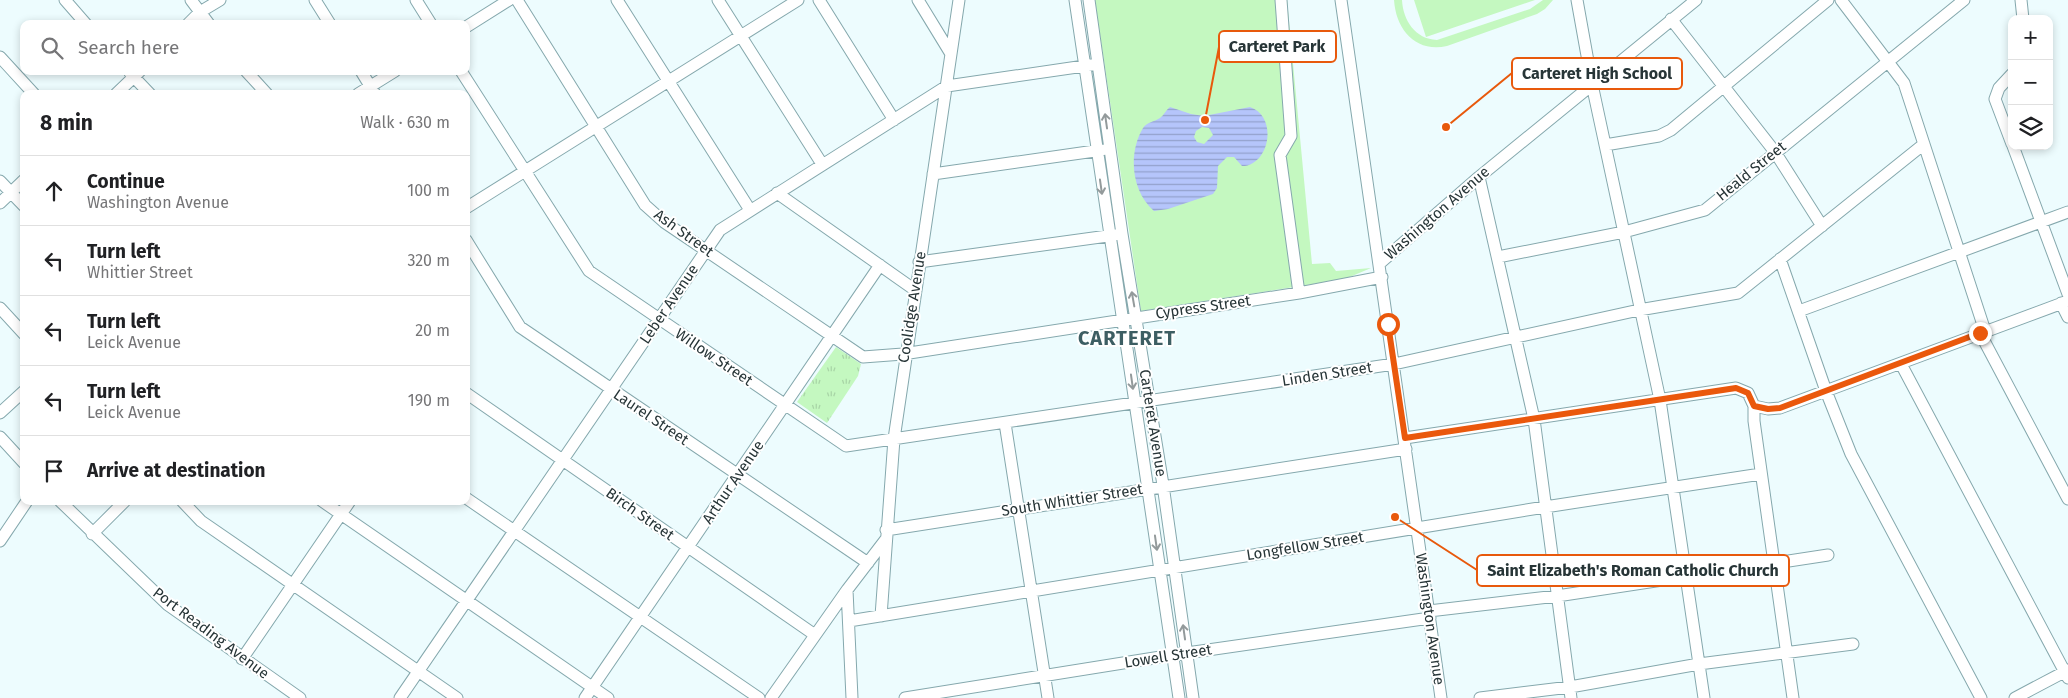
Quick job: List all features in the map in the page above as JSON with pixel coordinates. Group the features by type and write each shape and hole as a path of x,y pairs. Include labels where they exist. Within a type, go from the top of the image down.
{"street":[{"path":"65,0 82,20"},
{"path":"191,0 206,20"},
{"path":"192,20 200,12 220,0"},
{"path":"315,0 328,20"},
{"path":"416,0 428,20"},
{"path":"470,24 509,0"},
{"name":"Ash Street","path":"517,0 645,205 664,222 864,357 905,354"},
{"path":"617,0 750,210"},
{"path":"718,0 822,164"},
{"path":"470,205 668,80 742,37 798,0"},
{"path":"819,0 894,120"},
{"path":"918,0 951,54"},
{"name":"Coolidge Avenue","path":"881,616 894,439 905,354 960,0"},
{"name":"Carteret Avenue","path":"1075,0 1108,236 1123,319 1179,698"},
{"name":"Carteret Avenue","path":"1089,0 1122,234 1163,485 1193,698"},
{"path":"1281,0 1291,136 1280,155 1299,293"},
{"path":"1341,0 1380,263"},
{"path":"1576,0 1605,146 1660,400 1704,698"},
{"name":"Washington Avenue","path":"1441,698 1380,263 1479,177 1696,0"},
{"path":"1605,146 1659,136 1671,130 1828,0"},
{"path":"1841,0 1904,83 1960,253 1983,332 2068,499"},
{"name":"Heald Street","path":"1498,257 1624,232 1705,210 1887,60 1964,0"},
{"path":"2021,0 2023,15"},
{"path":"1671,19 1775,152 1822,226"},
{"path":"0,57 30,90"},
{"path":"947,86 1098,64"},
{"path":"119,90 132,75"},
{"path":"136,75 147,90"},
{"path":"250,75 263,90"},
{"path":"364,75 373,90 390,75"},
{"name":"Willow Street","path":"464,75 589,271 844,446 894,439"},
{"path":"2008,78 1999,88 1995,99 2008,134"},
{"name":"Leber Avenue","path":"400,698 720,230 947,86"},
{"name":"Linden Street","path":"894,439 1394,364 1641,311 1738,293 1924,144"},
{"path":"933,174 1110,149"},
{"path":"2014,150 2068,294"},
{"path":"1479,177 1534,419 1570,693"},
{"path":"0,181 20,202"},
{"path":"0,203 20,184"},
{"path":"777,193 915,290"},
{"path":"1799,311 2068,212"},
{"path":"919,262 1122,234"},
{"name":"Laurel Street","path":"470,246 520,327 868,563"},
{"path":"1780,259 1845,440 1869,489 1981,698"},
{"name":"Arthur Avenue","path":"585,698 880,266"},
{"name":"Cypress Street","path":"905,354 1299,293 1382,276"},
{"path":"1793,698 1761,474 1754,421 1754,406 1768,409 1780,408 2064,302 2068,317"},
{"path":"0,308 20,330"},
{"path":"1900,364 2067,674 2015,698"},
{"name":"South Whittier Street","path":"886,534 1406,444 1534,419 1736,388 1748,393 1754,406"},
{"path":"0,413 20,395"},
{"name":"Birch Street","path":"470,396 815,635"},
{"path":"1005,423 1048,698"},
{"path":"0,437 20,459"},
{"name":"Longfellow Street","path":"849,621 1545,506 1761,474"},
{"path":"470,501 759,698"},
{"path":"0,540 24,505"},
{"name":"Port Reading Avenue","path":"64,505 168,605 242,659 300,698"},
{"path":"92,534 121,505"},
{"path":"186,505 201,521 457,698"},
{"path":"328,505 608,698"},
{"path":"242,659 347,505"},
{"path":"771,698 868,563 886,534"},
{"name":"Lowell Street","path":"905,698 1430,614 1828,555"},
{"path":"847,590 852,698"},
{"path":"1480,698 1570,693 1699,664 1853,644"}],"green space":[{"path":"1095,0 1287,0 1312,264 1330,263 1336,271 1371,268 1345,279 1141,311"},
{"path":"1394,0 1402,0 1405,15 1417,32 1429,39 1437,40 1530,9 1543,0 1553,0 1545,9 1537,14 1447,46 1436,47 1426,46 1417,42 1403,30"},
{"path":"1414,0 1535,0 1426,37"},
{"path":"836,347 861,364 858,376 827,423 797,402"}],"water":[{"path":"1170,107 1204,116 1250,107 1259,112 1265,120 1267,140 1259,158 1251,164 1242,166 1234,157 1227,157 1218,166 1217,188 1213,194 1168,209 1154,211 1146,203 1136,183 1134,171 1135,149 1143,128 1160,118","holes":["1202,127 1209,128 1213,135 1204,144 1197,142 1194,137 1196,131"]}],"place":[{"name":"Carteret Park","path":"1205,120"},
{"name":"Carteret High School","path":"1446,127"},
{"name":"Saint Elizabeth's Roman Catholic Church","path":"1395,517"}],"district":[{"name":"CARTERET","path":"1127,338"}],"route":[{"path":"1388,324 1405,438 1736,388 1748,393 1754,406 1768,409 1780,408 1980,333"}]}
